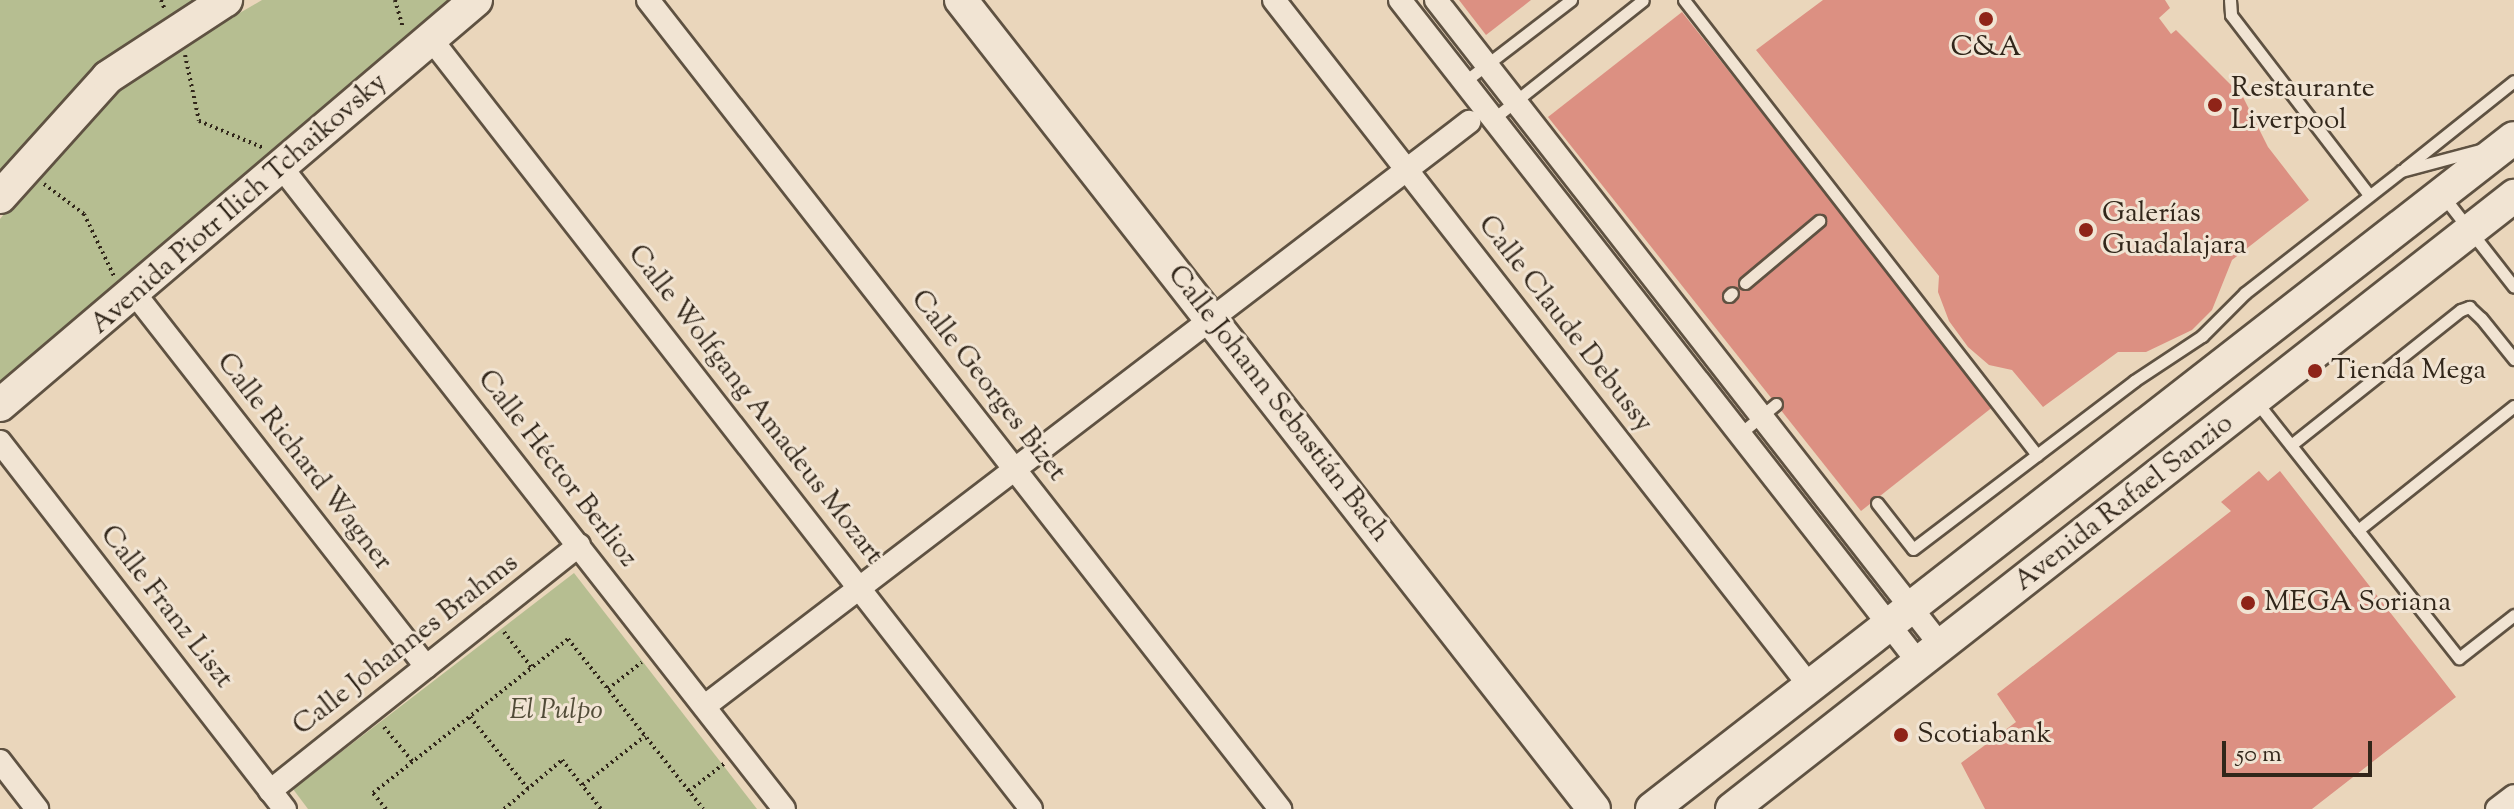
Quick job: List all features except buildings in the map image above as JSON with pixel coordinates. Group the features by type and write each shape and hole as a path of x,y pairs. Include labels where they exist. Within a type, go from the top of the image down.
{"main road":[{"path":"0,197 23,167 108,77 226,0"},
{"name":"Avenida Piotr Ilich Tchaikovsky","path":"0,405 135,294 476,0"},
{"name":"Calle Johann Sebastián Bach","path":"961,0 1594,809"},
{"name":"Avenida Rafael Sanzio","path":"1652,809 2511,141"},
{"name":"Avenida Rafael Sanzio","path":"1732,809 2514,196"}],"street":[{"name":"Calle Georges Bizet","path":"648,0 1280,809"},
{"name":"Calle Claude Debussy","path":"1274,0 1809,685"},
{"path":"1400,0 1493,119 1759,418 1808,517 1899,615 1930,654"},
{"path":"1436,0 1827,504 1899,615"},
{"name":"Calle Wolfgang Amadeus Mozart","path":"431,39 1031,809"},
{"path":"705,706 1469,122"},
{"name":"Calle Héctor Berlioz","path":"282,168 784,809"},
{"name":"Calle Richard Wagner","path":"135,294 426,667"},
{"name":"Calle Franz Liszt","path":"0,442 285,809"},
{"path":"1808,517 1827,504"},
{"name":"Calle Johannes Brahms","path":"270,791 579,545"},
{"path":"0,761 37,809"},
{"path":"2498,809 2514,796"}],"lane":[{"path":"1464,82 1571,0"},
{"path":"1493,119 1643,0"},
{"path":"1684,0 2037,455"},
{"path":"2230,0 2231,15 2369,195"},
{"path":"1877,503 1913,549 2202,336 2245,293 2514,81"},
{"path":"2401,171 2511,141"},
{"path":"2441,194 2514,287"},
{"path":"1745,283 1819,221"},
{"path":"2291,445 2461,310 2475,313 2514,359"},
{"path":"2255,400 2459,658 2514,615"},
{"path":"2358,530 2514,406"}],"path":[{"path":"161,0 176,32 199,121 262,145 282,168"},
{"path":"23,167 84,214 113,275 135,294"},
{"path":"491,615 532,668"},
{"path":"386,809 373,793 568,639 703,809"},
{"path":"608,689 659,648"},
{"path":"371,711 413,762"},
{"path":"470,717 528,789"},
{"path":"583,785 645,736"},
{"path":"689,791 740,752"},
{"path":"504,809 562,760 601,809"}],"green space":[{"path":"0,0 193,0 98,67 0,172"},
{"path":"262,0 449,0 0,387 0,219 47,159 100,106 169,54"},
{"name":"El Pulpo","path":"574,573 757,809 308,809 293,789"}],"place":[{"name":"C&A","path":"1986,19"},
{"name":"Restaurante Liverpool","path":"2215,105"},
{"name":"Galerías Guadalajara","path":"2086,230"},
{"name":"Tienda Mega","path":"2315,371"},
{"name":"MEGA Soriana","path":"2248,603"},
{"name":"Scotiabank","path":"1901,735"}]}
